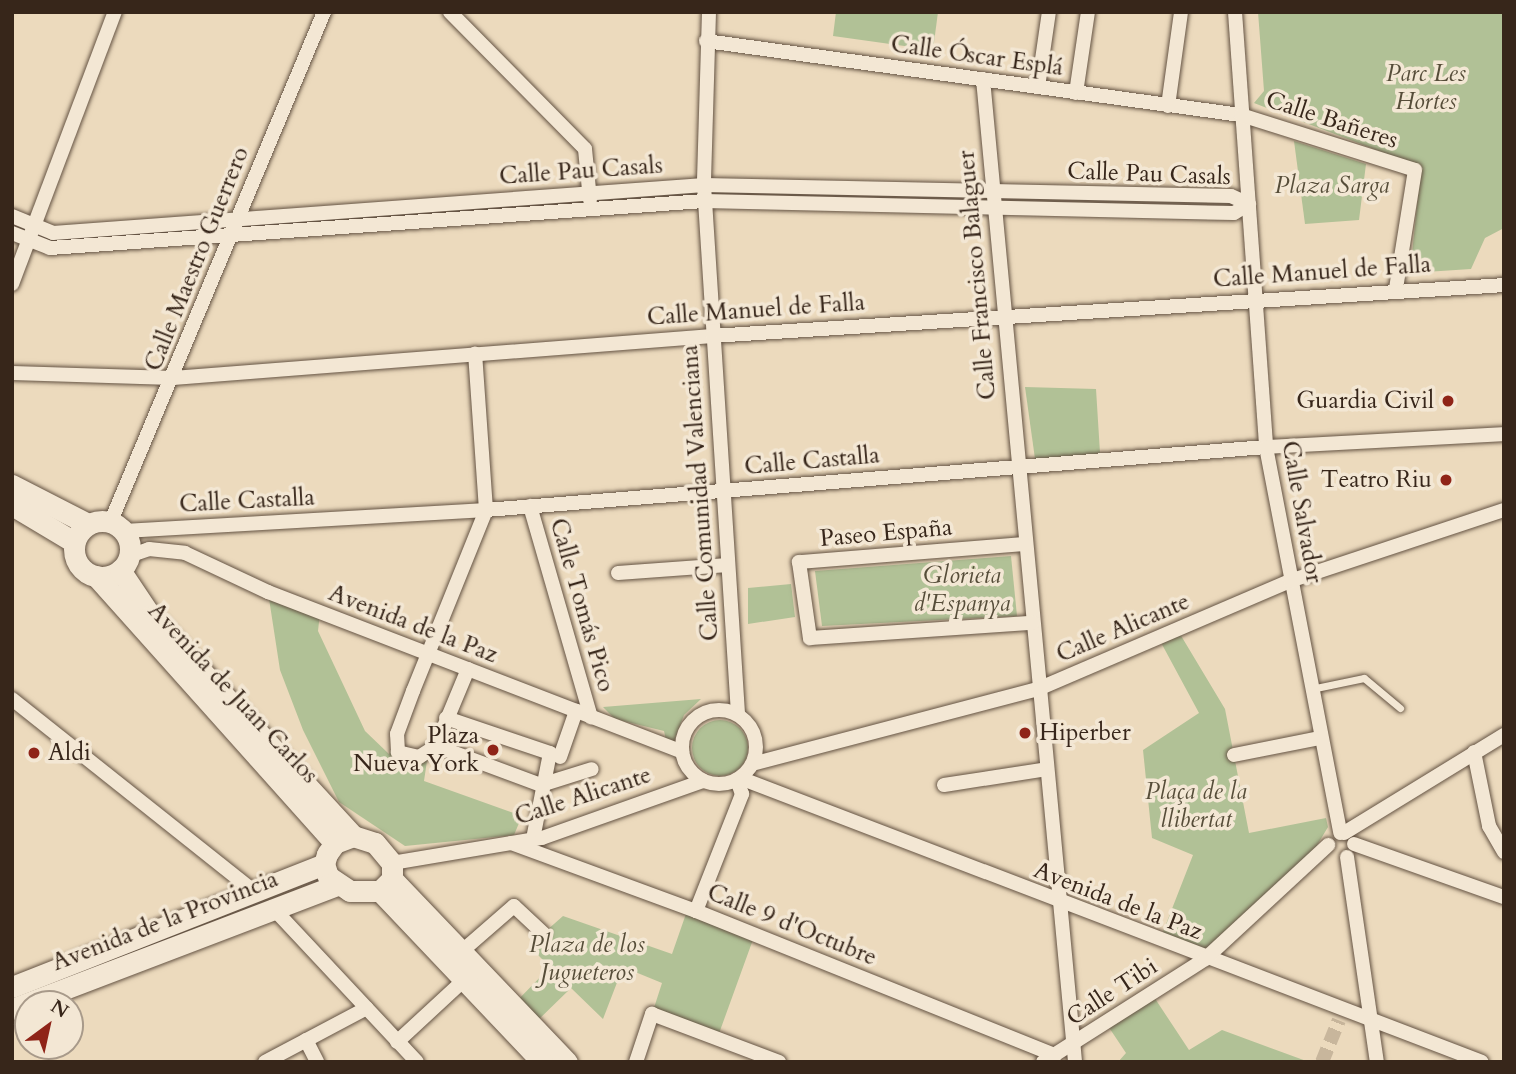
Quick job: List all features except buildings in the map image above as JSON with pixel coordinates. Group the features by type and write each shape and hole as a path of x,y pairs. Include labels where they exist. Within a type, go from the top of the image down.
{"main road":[{"path":"12,485 88,524 118,526 125,563 96,576 77,563 74,542 88,524"},
{"path":"12,505 74,542"},
{"name":"Avenida de Juan Carlos","path":"125,563 150,615 344,839"},
{"name":"Avenida de Juan Carlos","path":"96,576 344,839"},
{"path":"388,878 360,893 337,885 324,864 344,839 374,843 388,878 465,979 542,1062"},
{"name":"Avenida de la Provincia","path":"18,990 324,864"},
{"path":"388,878 567,1062"},
{"name":"Avenida de la Provincia","path":"18,990 337,885"}],"street":[{"name":"Calle Maestro Guerrero","path":"118,526 173,378 324,12"},
{"path":"450,12 585,149 590,210"},
{"name":"Calle Comunidad Valenciana","path":"709,12 706,41 704,185 738,714"},
{"path":"1038,87 1049,12"},
{"path":"1076,93 1088,12"},
{"path":"1168,106 1181,12"},
{"name":"Calle Salvador","path":"1235,12 1266,447 1320,738 1346,836"},
{"path":"12,284 110,14"},
{"name":"Calle Óscar Esplá","path":"706,41 1241,115"},
{"name":"Calle Francisco Balaguer","path":"983,79 1024,544 1062,905 1075,1062"},
{"name":"Calle Bañeres","path":"1241,115 1415,170 1395,289"},
{"name":"Calle Pau Casals","path":"12,233 50,248 590,192 704,185 1231,195 1249,204"},
{"name":"Calle Pau Casals","path":"12,216 53,233 234,228 590,210 705,201 1234,213 1249,204"},
{"name":"Calle Manuel de Falla","path":"12,373 173,378 712,336 1395,289 1504,285"},
{"path":"468,669 436,747 419,757 398,752 397,734 486,510 475,354"},
{"name":"Calle Castalla","path":"118,526 486,510 1266,447 1504,434"},
{"name":"Calle Tomás Pico","path":"530,506 591,717"},
{"name":"Calle Alicante","path":"752,764 1038,689 1290,581 1504,510"},
{"name":"Paseo España","path":"1024,544 799,562 810,638 1032,622"},
{"name":"Avenida de la Paz","path":"125,563 149,549 185,553 268,592 682,752"},
{"path":"618,573 728,565"},
{"path":"12,699 256,893"},
{"path":"721,709 738,714 755,734 752,764 739,779 715,784 703,780 686,764 682,752 688,725 697,716 721,709"},
{"path":"560,757 576,711"},
{"path":"446,718 550,753 541,785 533,839"},
{"path":"1346,836 1504,734"},
{"path":"1234,755 1320,738"},
{"path":"436,747 541,785 592,769"},
{"path":"1474,752 1489,826 1504,852"},
{"path":"944,785 1047,769"},
{"path":"696,911 742,794 739,779"},
{"name":"Avenida de la Paz","path":"739,779 1205,959 1340,1015 1371,1023 1482,1062"},
{"name":"Calle Alicante","path":"388,878 533,839 703,780"},
{"path":"1346,836 1377,1062"},
{"path":"1346,836 1504,897"},
{"name":"Calle Tibi","path":"1049,1058 1205,959 1328,845 1346,836"},
{"name":"Calle 9 d'Octubre","path":"511,843 696,911 1049,1058"},
{"path":"1328,845 1336,857 1347,857"},
{"path":"461,952 514,906 543,933"},
{"path":"272,907 413,1059"},
{"path":"397,1042 465,979"},
{"path":"265,1062 367,1008"},
{"path":"636,1062 652,1014 779,1062"},
{"path":"306,1040 317,1062"}],"lane":[{"path":"1310,689 1364,678 1400,708"}],"green space":[{"path":"836,12 938,12 933,50 833,36"},
{"name":"Parc Les Hortes","path":"1258,12 1504,12 1504,228 1485,238 1471,269 1410,273 1421,167 1254,103 1264,91"},
{"name":"Plaza Sarga","path":"1294,141 1366,164 1359,220 1305,224"},
{"path":"1025,387 1096,389 1100,453 1036,466"},
{"name":"Glorieta d'Espanya","path":"1011,556 1017,616 822,626 815,571"},
{"path":"791,584 795,617 748,624 748,588"},
{"path":"268,592 320,613 318,631 365,731 389,754 397,734 398,752 428,754 424,781 522,816 514,835 405,846 339,802 303,730 280,670"},
{"name":"Plaça de la llibertat","path":"1177,629 1225,709 1249,833 1326,818 1328,827 1316,847 1205,959 1159,942 1193,855 1152,838 1143,750 1199,713 1158,637"},
{"path":"701,699 684,715 674,741 666,740 664,731 615,719 603,707"},
{"path":"720,720 731,722 740,728 746,737 746,759 740,768 731,774 720,776 709,774 700,768 694,759 692,748 694,737 700,728 709,722"},
{"name":"Plaza de los Jugueteros","path":"688,908 755,934 717,1039 652,1014 662,983 623,967 603,1019 571,988 533,1025 513,1005 550,967 529,946 563,916 672,954"},
{"path":"1152,994 1189,1050 1222,1030 1309,1062 1118,1062 1126,1053 1106,1023"}],"tunnel":[{"path":"1322,1062 1339,1020"}],"place":[{"name":"Guardia Civil","path":"1448,401"},
{"name":"Teatro Riu","path":"1446,480"},
{"name":"Hiperber","path":"1025,733"},
{"name":"Plaza Nueva York","path":"493,750"},
{"name":"Aldi","path":"34,753"}]}
